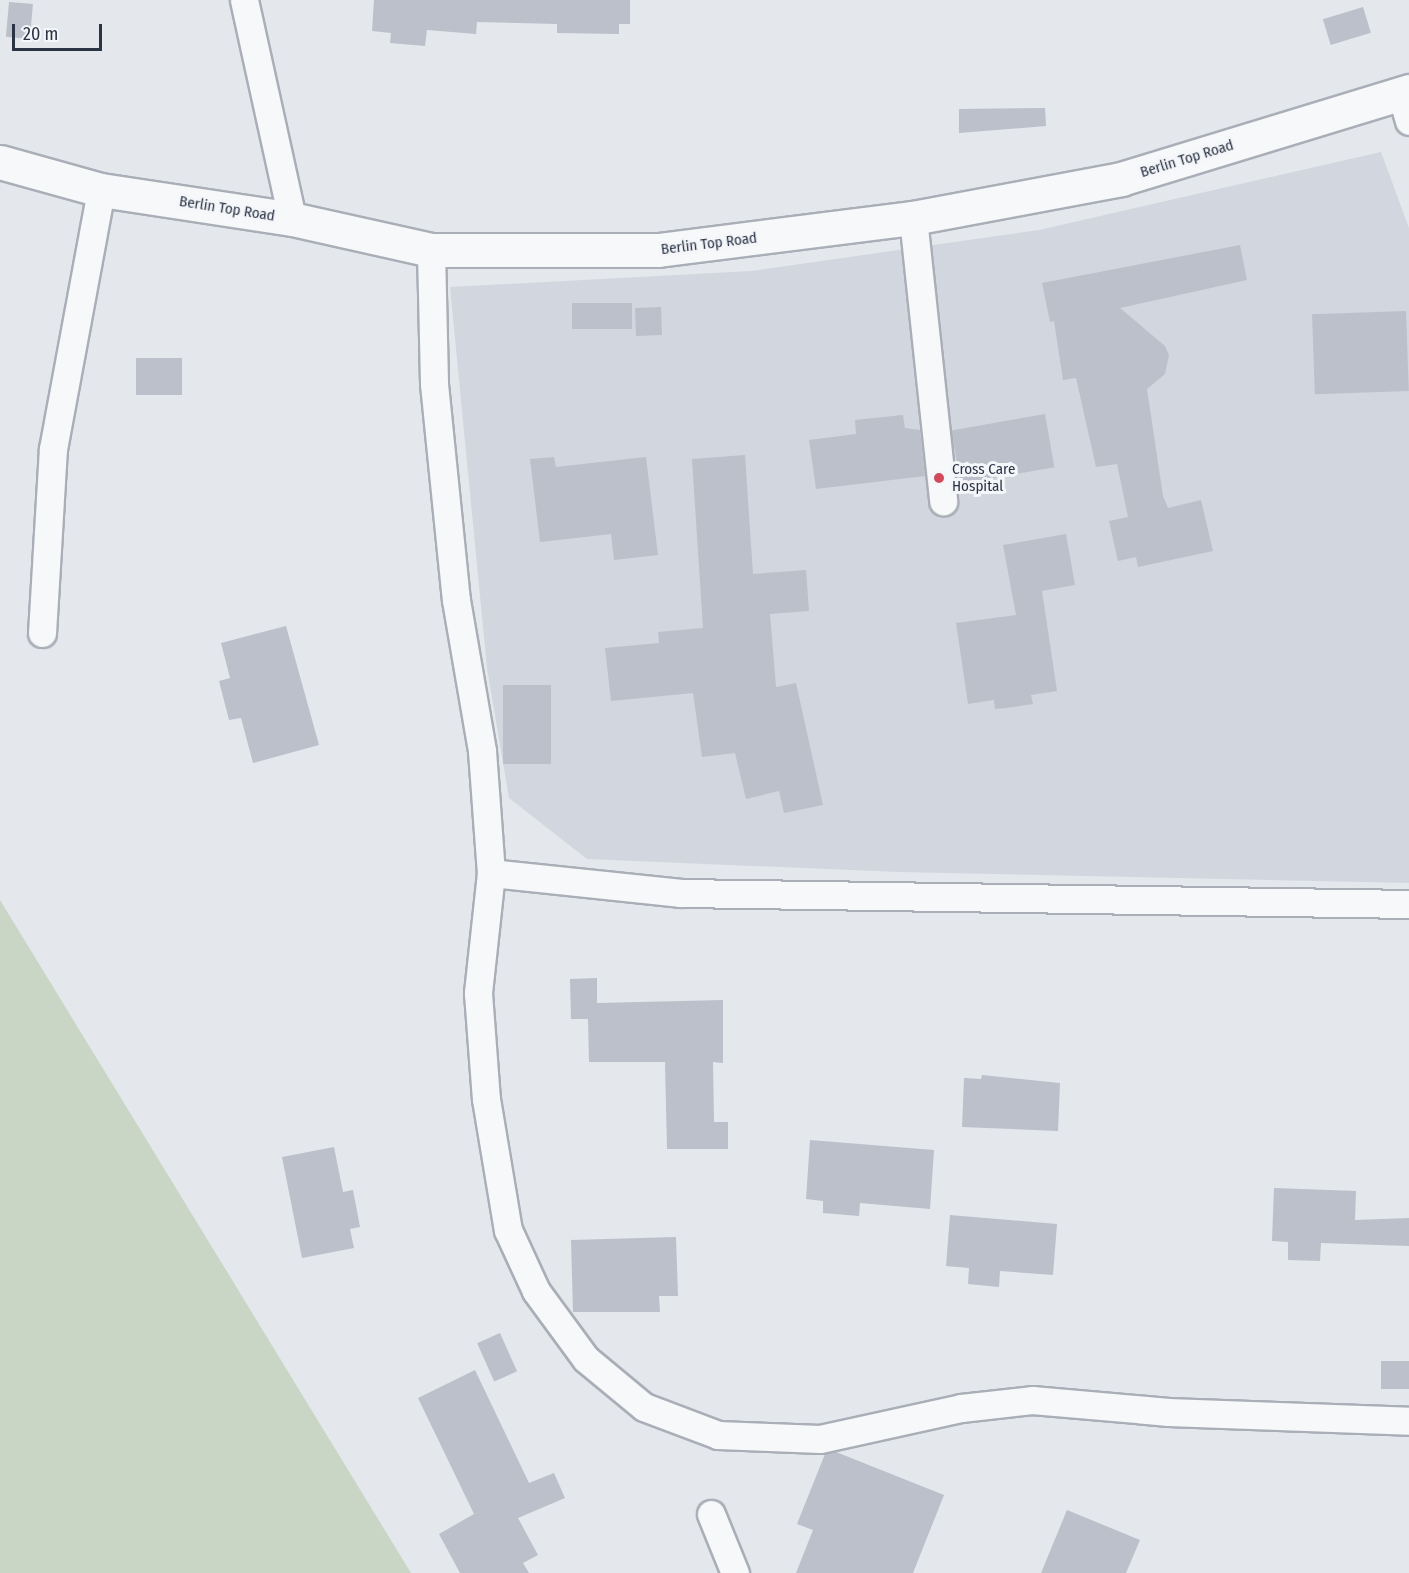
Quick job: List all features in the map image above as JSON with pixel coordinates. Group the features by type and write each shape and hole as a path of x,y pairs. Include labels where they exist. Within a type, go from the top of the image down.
{"street":[{"path":"244,0 292,219"},
{"name":"Berlin Top Road","path":"0,162 101,190 292,219 431,250 658,250 913,218 1121,179 1406,102"},
{"path":"42,633 54,449 101,190"},
{"path":"913,218 943,501"},
{"path":"431,250 434,384 456,600 482,751 491,873 478,993 486,1099 508,1230 536,1291 586,1359 644,1407 718,1435 820,1438 961,1408 1032,1400 1168,1412 1409,1421"},
{"path":"491,873 680,893 1409,904"},
{"path":"711,1514 735,1573"}],"shaded area":[{"name":"Cross Care Hospital","path":"1381,152 1409,228 1409,883 899,872 587,859 509,798 487,668 450,287 751,271 1039,230"}],"green space":[{"path":"0,900 411,1573 0,1573"}],"building":[{"path":"374,0 630,0 630,24 619,24 619,34 557,33 557,24 477,22 476,34 427,30 425,46 390,43 391,33 372,31"},
{"path":"9,2 33,4 30,39 6,37"},
{"path":"1363,7 1371,33 1331,45 1323,19"},
{"path":"1045,108 1046,126 959,133 959,109"},
{"path":"1240,245 1247,280 1120,308 1165,346 1169,355 1165,374 1147,389 1163,496 1168,508 1201,500 1213,551 1138,567 1136,557 1118,561 1109,521 1128,517 1117,464 1096,467 1076,378 1063,380 1054,321 1050,322 1042,283"},
{"path":"572,303 632,303 632,329 572,329"},
{"path":"661,307 662,335 636,336 635,308"},
{"path":"1406,311 1409,391 1315,394 1312,314"},
{"path":"136,358 182,358 182,395 136,395"},
{"path":"1045,414 1054,467 961,484 951,430"},
{"path":"903,415 905,428 920,430 925,476 816,489 809,440 856,434 855,420"},
{"path":"745,455 753,574 806,570 809,611 770,614 776,687 796,683 823,805 784,813 779,791 746,799 735,753 702,757 693,693 611,701 605,648 659,643 658,632 703,628 692,459"},
{"path":"554,457 556,467 646,457 658,555 614,560 611,534 540,542 530,459"},
{"path":"1066,534 1075,585 1042,591 1057,691 1031,695 1033,704 1006,708 995,709 994,700 968,704 956,623 1016,615 1003,545"},
{"path":"286,626 319,745 253,763 241,718 229,720 219,681 230,678 221,643"},
{"path":"503,685 551,685 551,764 503,764"},
{"path":"597,978 597,1003 723,1000 723,1063 713,1062 714,1122 728,1122 728,1149 667,1149 665,1062 589,1062 588,1019 571,1019 570,979"},
{"path":"982,1075 1060,1083 1058,1131 962,1127 964,1078 981,1079"},
{"path":"810,1140 934,1150 930,1209 860,1203 859,1216 823,1213 823,1201 806,1199"},
{"path":"334,1147 343,1192 353,1190 360,1227 350,1229 354,1248 302,1258 282,1157"},
{"path":"1274,1188 1356,1191 1355,1220 1409,1218 1409,1246 1321,1243 1320,1261 1288,1260 1288,1242 1272,1241"},
{"path":"950,1215 1057,1224 1053,1275 1000,1271 999,1287 968,1284 969,1268 946,1266"},
{"path":"676,1237 678,1296 659,1296 660,1312 573,1312 571,1240"},
{"path":"500,1333 517,1371 494,1382 477,1343"},
{"path":"1381,1361 1409,1361 1409,1389 1381,1389"},
{"path":"475,1370 529,1483 554,1473 565,1498 518,1518 538,1555 523,1563 529,1573 460,1573 439,1534 474,1514 418,1398"},
{"path":"836,1452 944,1495 913,1573 796,1573 813,1530 797,1524 825,1454"},
{"path":"1067,1510 1140,1540 1126,1573 1041,1573"}],"place":[{"name":"Cross Care Hospital","path":"939,478"}]}
